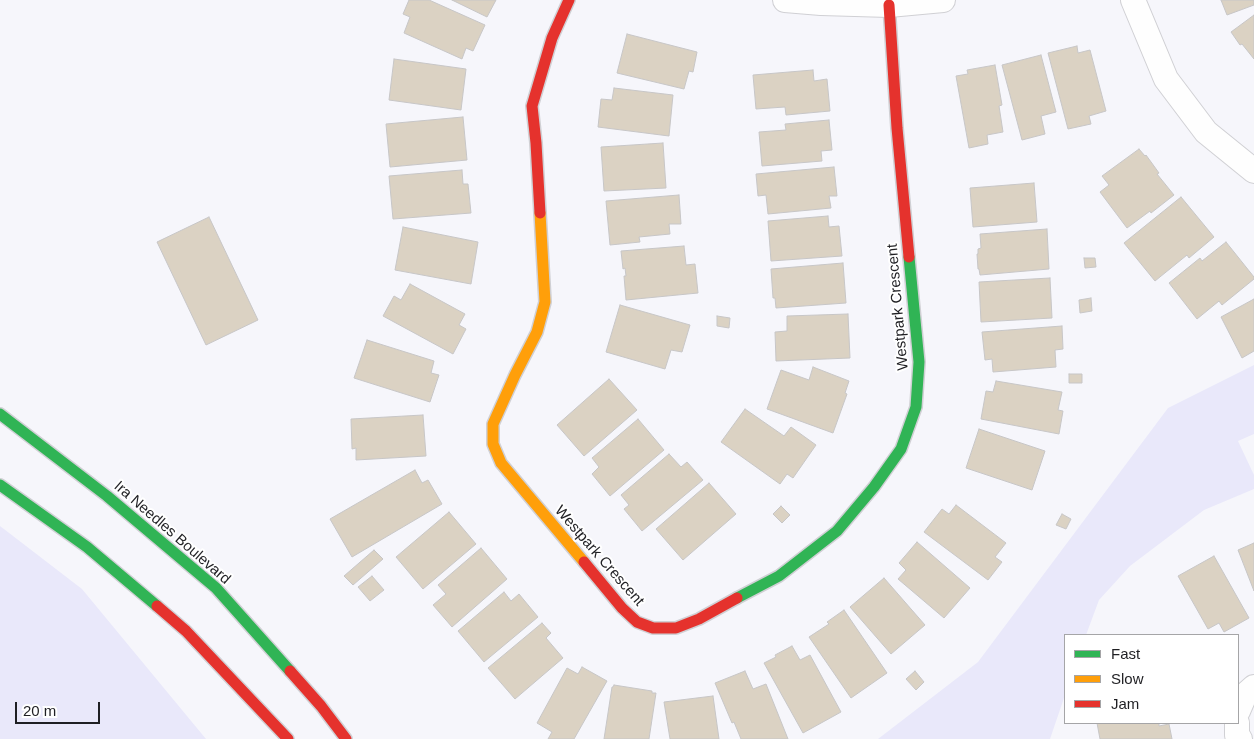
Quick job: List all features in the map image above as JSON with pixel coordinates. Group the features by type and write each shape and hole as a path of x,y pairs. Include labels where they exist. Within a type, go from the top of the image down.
{"street":[{"name":"Westpark Crescent","path":"569,0 552,38 532,106 544,264 545,302 537,332 493,424 493,444 501,463 622,608 637,622 653,628 676,628 699,619 779,576 837,531 874,487 901,449 916,407 919,362 897,128 889,5"},
{"path":"785,0 889,5 944,0"},
{"path":"1133,0 1166,79 1206,132 1254,171"},
{"name":"Ira Needles Boulevard","path":"0,414 107,496 216,588 321,706 346,739"},
{"path":"0,486 87,547 186,631 288,739"},
{"path":"1239,708 1245,695 1254,687"},
{"path":"1237,724 1237,734 1240,739"}],"shaded area":[{"path":"1254,365 1254,434 1238,441 1254,475 1254,489 1204,510 1130,566 1099,600 1086,634 1064,634 1064,698 1050,739 878,739 978,662 1168,408"},
{"path":"0,526 82,589 206,739 0,739"}],"building":[{"path":"409,0 429,0 485,25 473,51 466,48 462,59 404,33 410,17 403,14"},
{"path":"452,0 496,0 487,17"},
{"path":"1221,0 1254,0 1254,5 1227,15"},
{"path":"1254,15 1254,59 1242,44 1240,45 1231,32"},
{"path":"627,34 697,52 693,72 689,71 684,89 617,73"},
{"path":"1077,46 1078,53 1090,50 1106,111 1089,116 1091,124 1068,129 1048,53"},
{"path":"1041,55 1056,112 1041,116 1045,134 1022,140 1002,65"},
{"path":"394,59 466,69 461,110 389,100"},
{"path":"995,65 1002,105 999,106 1003,132 987,135 988,144 969,148 956,76 968,74 967,70"},
{"path":"813,70 814,81 827,79 830,111 786,115 785,107 756,109 753,75"},
{"path":"614,88 673,95 669,136 598,127 601,99 612,100"},
{"path":"463,117 467,160 390,167 386,124"},
{"path":"829,120 832,150 821,151 822,161 762,166 759,132 786,130 785,124"},
{"path":"663,143 666,188 604,191 601,147"},
{"path":"1139,149 1146,155 1159,173 1157,174 1174,195 1151,213 1150,211 1127,228 1100,192 1109,185 1102,176"},
{"path":"834,167 837,196 829,196 831,208 768,214 766,195 758,196 756,174"},
{"path":"462,170 463,184 468,184 471,213 393,219 389,176"},
{"path":"1034,183 1037,222 973,227 970,188"},
{"path":"679,195 681,224 669,224 670,234 639,237 640,242 610,245 606,201"},
{"path":"1181,197 1214,237 1189,258 1187,255 1155,281 1124,243"},
{"path":"828,216 829,227 839,226 842,256 771,261 768,221"},
{"path":"209,217 258,320 206,345 157,242"},
{"path":"403,227 478,242 471,284 395,270"},
{"path":"1047,229 1049,269 980,275 977,254 978,249 981,248 980,234"},
{"path":"1226,242 1254,279 1222,305 1219,301 1197,319 1169,283 1200,258 1202,261"},
{"path":"684,246 686,265 695,264 698,293 626,300 624,276 626,276 625,268 623,269 621,251"},
{"path":"1084,258 1095,258 1096,267 1085,268"},
{"path":"843,263 846,303 776,308 775,298 773,298 771,269"},
{"path":"1050,278 1052,318 981,322 979,282"},
{"path":"410,284 465,314 459,325 466,329 453,354 383,316 394,296 401,300"},
{"path":"1091,298 1092,311 1080,313 1079,300"},
{"path":"1254,299 1254,351 1242,358 1221,317"},
{"path":"620,305 690,325 682,352 671,350 665,369 606,352"},
{"path":"848,314 850,358 776,361 775,332 787,331 787,316"},
{"path":"717,316 730,318 729,328 717,326"},
{"path":"1062,326 1063,349 1055,350 1056,367 993,372 992,359 985,360 982,332"},
{"path":"367,340 434,361 431,373 439,375 430,402 354,378"},
{"path":"813,367 849,381 845,393 847,394 833,433 767,409 781,370 809,380"},
{"path":"1069,374 1082,374 1082,383 1069,383"},
{"path":"609,379 637,410 584,456 557,425"},
{"path":"996,381 1062,392 1058,410 1063,411 1059,434 981,419 986,391 993,392"},
{"path":"745,409 784,436 791,427 816,445 793,478 787,474 780,484 721,442"},
{"path":"423,415 426,456 356,460 356,448 352,449 351,419"},
{"path":"638,419 664,450 610,496 592,474 599,467 592,458"},
{"path":"979,429 1045,451 1032,490 966,468"},
{"path":"669,454 681,467 687,462 703,480 642,531 624,509 629,505 621,495"},
{"path":"415,470 422,483 428,480 442,504 352,557 330,519"},
{"path":"709,483 736,514 683,560 656,529"},
{"path":"956,505 1006,543 995,557 1002,562 988,580 924,532 942,509 949,514"},
{"path":"781,506 790,515 782,523 773,514"},
{"path":"449,512 476,544 423,589 396,557"},
{"path":"1062,514 1071,519 1066,529 1056,525"},
{"path":"917,542 970,588 944,618 898,579 906,570 899,563"},
{"path":"1254,543 1254,591 1238,550"},
{"path":"481,548 507,579 452,627 433,605 446,594 438,585"},
{"path":"374,550 383,559 353,585 344,576"},
{"path":"1214,556 1249,618 1224,632 1219,623 1208,629 1178,576"},
{"path":"372,576 384,590 370,601 358,587"},
{"path":"884,578 925,625 891,654 850,607"},
{"path":"504,592 511,601 519,594 538,617 484,662 458,631"},
{"path":"844,610 887,673 851,698 809,637 829,624 827,622"},
{"path":"542,623 551,633 546,638 563,658 515,699 488,668"},
{"path":"792,646 800,660 810,655 841,712 803,733 764,663"},
{"path":"582,667 607,681 574,739 548,739 552,732 537,723 567,668 578,674"},
{"path":"745,671 753,689 766,684 788,739 741,739 715,683"},
{"path":"915,671 924,682 916,690 906,679"},
{"path":"614,685 656,693 649,739 604,739 612,687"},
{"path":"713,696 719,739 670,739 664,702"},
{"path":"1097,724 1159,724 1159,726 1169,724 1172,739 1100,739"}],"traffic: fast":[{"path":"737,598 779,576 837,531 874,487 901,449 916,407 919,362 909,257"},
{"path":"0,414 107,496 216,588 290,671"},
{"path":"0,485 87,547 157,606"}],"traffic: slow":[{"path":"540,213 545,302 537,332 493,424 493,444 501,463 584,562"}],"traffic: jam":[{"path":"540,213 532,106 552,38 569,0"},
{"path":"889,5 897,128 909,257"},
{"path":"584,562 622,608 637,622 653,628 676,628 699,619 737,598"},
{"path":"157,606 186,631 288,739"},
{"path":"290,671 321,706 346,739"}]}
